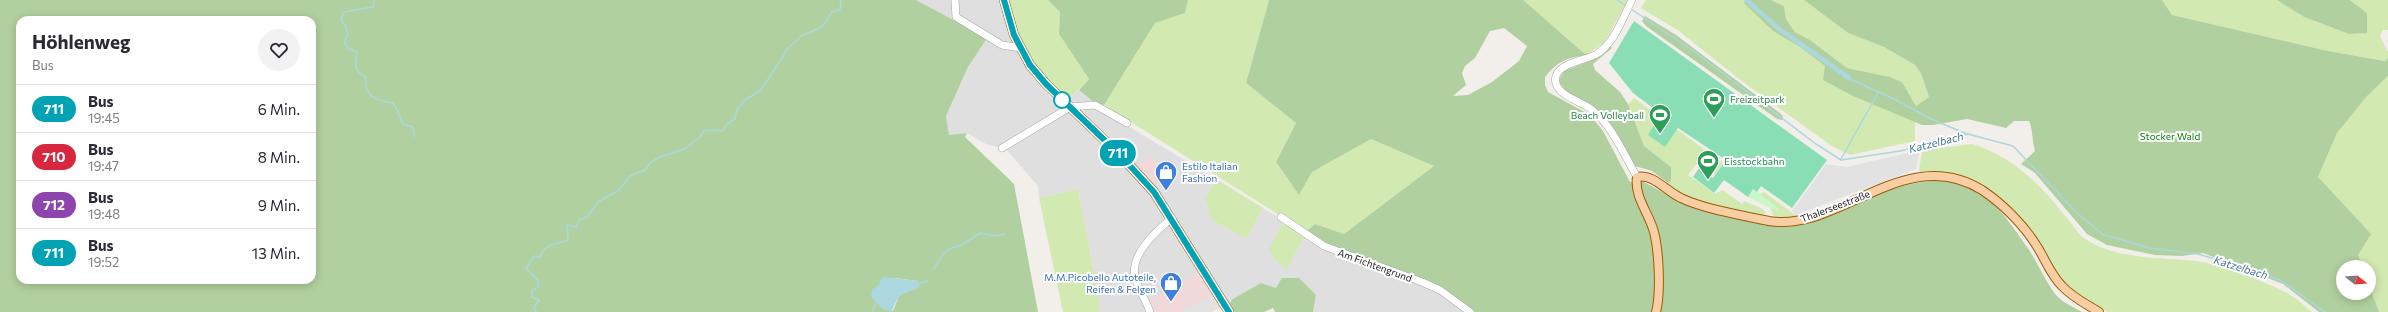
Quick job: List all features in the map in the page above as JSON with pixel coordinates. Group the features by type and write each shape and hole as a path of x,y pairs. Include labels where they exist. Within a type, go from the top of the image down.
{"main road":[{"path":"1004,0 1008,21 1020,48 1030,65 1046,84 1129,165 1154,192 1172,218 1229,312"},
{"name":"Thalerseestraße","path":"1637,177 1647,176 1671,193 1690,201 1762,219 1788,223 1801,220 1862,196 1918,177 1931,176 1955,179 1981,190 1995,199 2024,228 2062,286 2073,296 2099,312"},
{"path":"1637,177 1639,195 1654,232 1656,250 1656,312"}],"street":[{"path":"955,0 956,17 1002,45 1020,48"},
{"path":"1632,1 1604,47 1595,55 1560,70 1556,76 1556,84 1561,92 1591,109 1602,120 1637,177"},
{"path":"1002,148 1070,108 1095,105 1127,123"},
{"name":"Am Fichtengrund","path":"1281,217 1324,246 1434,287 1470,312"},
{"path":"1150,312 1135,276 1135,266 1151,238 1172,218"}],"shaded area":[{"path":"916,0 1002,0 1005,18 1019,55 1033,77 1060,107 1079,90 1121,122 1216,179 1205,199 1212,220 1246,239 1263,208 1284,221 1286,269 1305,235 1434,289 1466,312 1313,312 1316,295 1276,288 1228,305 1211,276 1150,300 1155,312 1099,312 1099,300 1078,189 1039,198 1038,186 1006,149 986,144 967,133 949,136 946,116 968,67 986,38"},
{"path":"1920,150 1916,169 1796,215 1792,211 1826,164 1847,167"},
{"path":"1149,154 1167,173 1152,187 1137,168"},
{"path":"1197,272 1202,281 1205,279 1220,307 1211,312 1155,312 1150,300"},
{"path":"1213,295 1219,307 1210,312 1180,312"}],"green space":[{"path":"0,0 916,0 987,38 968,67 946,116 949,135 967,133 965,137 1014,184 1038,312 0,312","holes":["895,278 918,281 899,296 893,311 872,290"]},
{"path":"1008,0 1048,0 1060,12 1059,34 1089,79 1070,98 1044,78 1029,58 1014,24"},
{"path":"1048,0 1188,0 1185,13 1155,23 1104,105 1096,104 1079,90 1089,79 1059,34 1060,12"},
{"path":"1188,0 1269,0 1246,83 1296,123 1276,162 1299,195 1312,172 1371,139 1434,166 1344,234 1315,224 1306,232 1104,105 1155,23 1185,13"},
{"path":"1269,0 1523,0 1586,55 1573,57 1558,64 1545,77 1545,85 1548,92 1590,115 1603,131 1630,182 1644,182 1684,204 1788,227 1804,224 1862,200 1905,185 1947,181 1965,185 1975,190 1993,203 2031,252 2055,294 2082,312 1475,312 1446,292 1325,245 1306,232 1315,224 1344,234 1434,166 1371,139 1312,172 1299,195 1276,162 1296,123 1246,83","holes":["1504,28 1527,46 1519,61 1492,82 1468,95 1453,96 1466,85 1462,73 1465,66 1475,58 1490,31"]},
{"path":"1523,0 1628,0 1605,42 1586,55"},
{"path":"1646,0 1747,0 1773,31 1800,47 1825,66 1853,96 1915,120 1915,141 1850,155 1832,146 1743,82 1679,31 1641,8"},
{"name":"Stocker Wald","path":"1747,0 1771,0 1784,6 1786,19 1795,32 1810,40 1847,68 1890,77 1902,82 1916,106 1929,97 1921,73 1915,65 1884,47 1848,33 1804,0 2162,0 2172,15 2328,51 2385,61 2388,58 2388,76 2367,96 2337,133 2318,177 2371,234 2358,255 2360,260 2336,260 2336,300 2375,300 2379,312 2319,312 2283,284 2203,253 2182,256 2155,255 2107,245 2087,234 2035,173 2021,164 2035,151 2029,121 2014,121 2006,128 1967,119 1933,125 1922,125 1853,96 1823,80 1825,66 1800,47 1773,31 1744,3"},
{"path":"1771,0 1804,0 1848,33 1884,47 1915,65 1921,72 1929,97 1916,106 1902,82 1890,77 1847,68 1810,40 1795,32 1786,19 1784,6"},
{"path":"2162,0 2277,0 2304,17 2349,34 2367,33 2367,13 2350,0 2388,0 2388,30 2383,30 2380,36 2388,52 2388,58 2386,61 2328,51 2172,15"},
{"path":"2277,0 2350,0 2367,13 2367,33 2349,34 2304,17"},
{"path":"1645,16 1676,35 1781,114 1783,117 1782,120 1777,119 1646,26 1642,21"},
{"name":"Freizeitpark","path":"1634,21 1827,160 1792,208 1761,186 1757,192 1753,189 1748,197 1724,180 1714,193 1693,177 1699,168 1713,178 1726,160 1678,128 1665,147 1648,135 1661,114 1633,93 1609,63"},
{"path":"1610,46 1612,48 1593,64 1595,70 1620,92 1628,104 1644,146 1671,167 1671,181 1668,183 1652,171 1635,166 1608,125 1566,91 1558,81 1564,71 1592,60"},
{"path":"2388,76 2388,312 2379,312 2375,300 2376,300 2376,260 2360,260 2318,177 2337,133 2367,96"},
{"path":"1634,98 1723,163 1715,175 1698,162 1688,175 1715,194 1723,190 1742,204 1744,201 1763,209 1766,213 1761,216 1699,201 1665,185 1671,180 1671,167 1644,146 1628,104"},
{"path":"1972,144 1990,151 2020,169 2034,181 2058,207 2081,236 2094,244 2107,249 2136,256 2196,261 2228,269 2285,292 2312,312 2107,312 2068,287 2054,269 2039,242 2022,220 1982,185 1959,175 1939,172 1921,173 1919,170 1922,152 1925,150"},
{"path":"1216,179 1263,208 1246,239 1212,220 1205,199"},
{"path":"1078,189 1099,300 1099,312 1063,312 1039,198"},
{"path":"1753,189 1760,194 1764,192 1798,217 1774,217 1770,207 1748,197"},
{"path":"1753,189 1778,208 1777,211 1748,197"},
{"path":"1284,221 1305,235 1286,270 1268,251"},
{"path":"1282,278 1299,278 1316,295 1313,312 1275,312 1273,308 1264,312 1232,312 1228,305 1233,299 1261,283 1276,288"}],"water":[{"path":"1743,0 1750,0 1779,26 1852,77 1849,81 1777,30"},
{"path":"885,277 918,281 920,287 899,296 891,312 883,309 871,297 872,290 879,285 881,279"}],"waterway":[{"path":"374,0 373,7 344,12 341,19 345,25 348,35 344,42 349,49 357,52 356,67 357,70 366,77 367,89 369,93 377,99 393,103 397,108 403,124 413,127 414,137"},
{"path":"536,312 534,308 539,300 532,297 532,290 538,287 538,280 526,269 534,256 540,257 542,252 548,247 568,240 567,225 576,227 579,220 587,217 598,202 619,190 630,176 645,170 651,162 660,157 684,149 699,138 705,130 723,131 727,124 735,119 737,109 745,100 761,90 789,47 803,35 822,27 832,12 840,10 841,0"},
{"name":"Katzelbach","path":"1617,0 1626,6"},
{"name":"Katzelbach","path":"1631,9 1692,50 1816,144 1841,160 1900,151 1968,134 2013,146 2076,212 2102,234 2149,248 2198,254 2249,269 2280,280 2325,312"},
{"path":"1850,79 1894,99 1931,119 1967,134"},
{"path":"1841,159 1878,93"},
{"path":"934,269 944,253 951,248 960,246 980,233 996,236 1005,234"},
{"path":"919,284 927,281"},
{"path":"872,312 877,300"}],"bus line":[{"name":"711","path":"1004,0 1008,21 1020,48 1030,65 1046,84 1120,155 1154,192 1199,261 1229,312"}],"place":[{"name":"Freizeitpark","path":"1714,118"},
{"name":"Beach Volleyball","path":"1660,134"},
{"name":"Eisstockbahn","path":"1708,180"},
{"name":"Estilo Italian Fashion","path":"1166,192"},
{"name":"M.M.Picobello Autoteile, Reifen & Felgen","path":"1171,302"}]}
